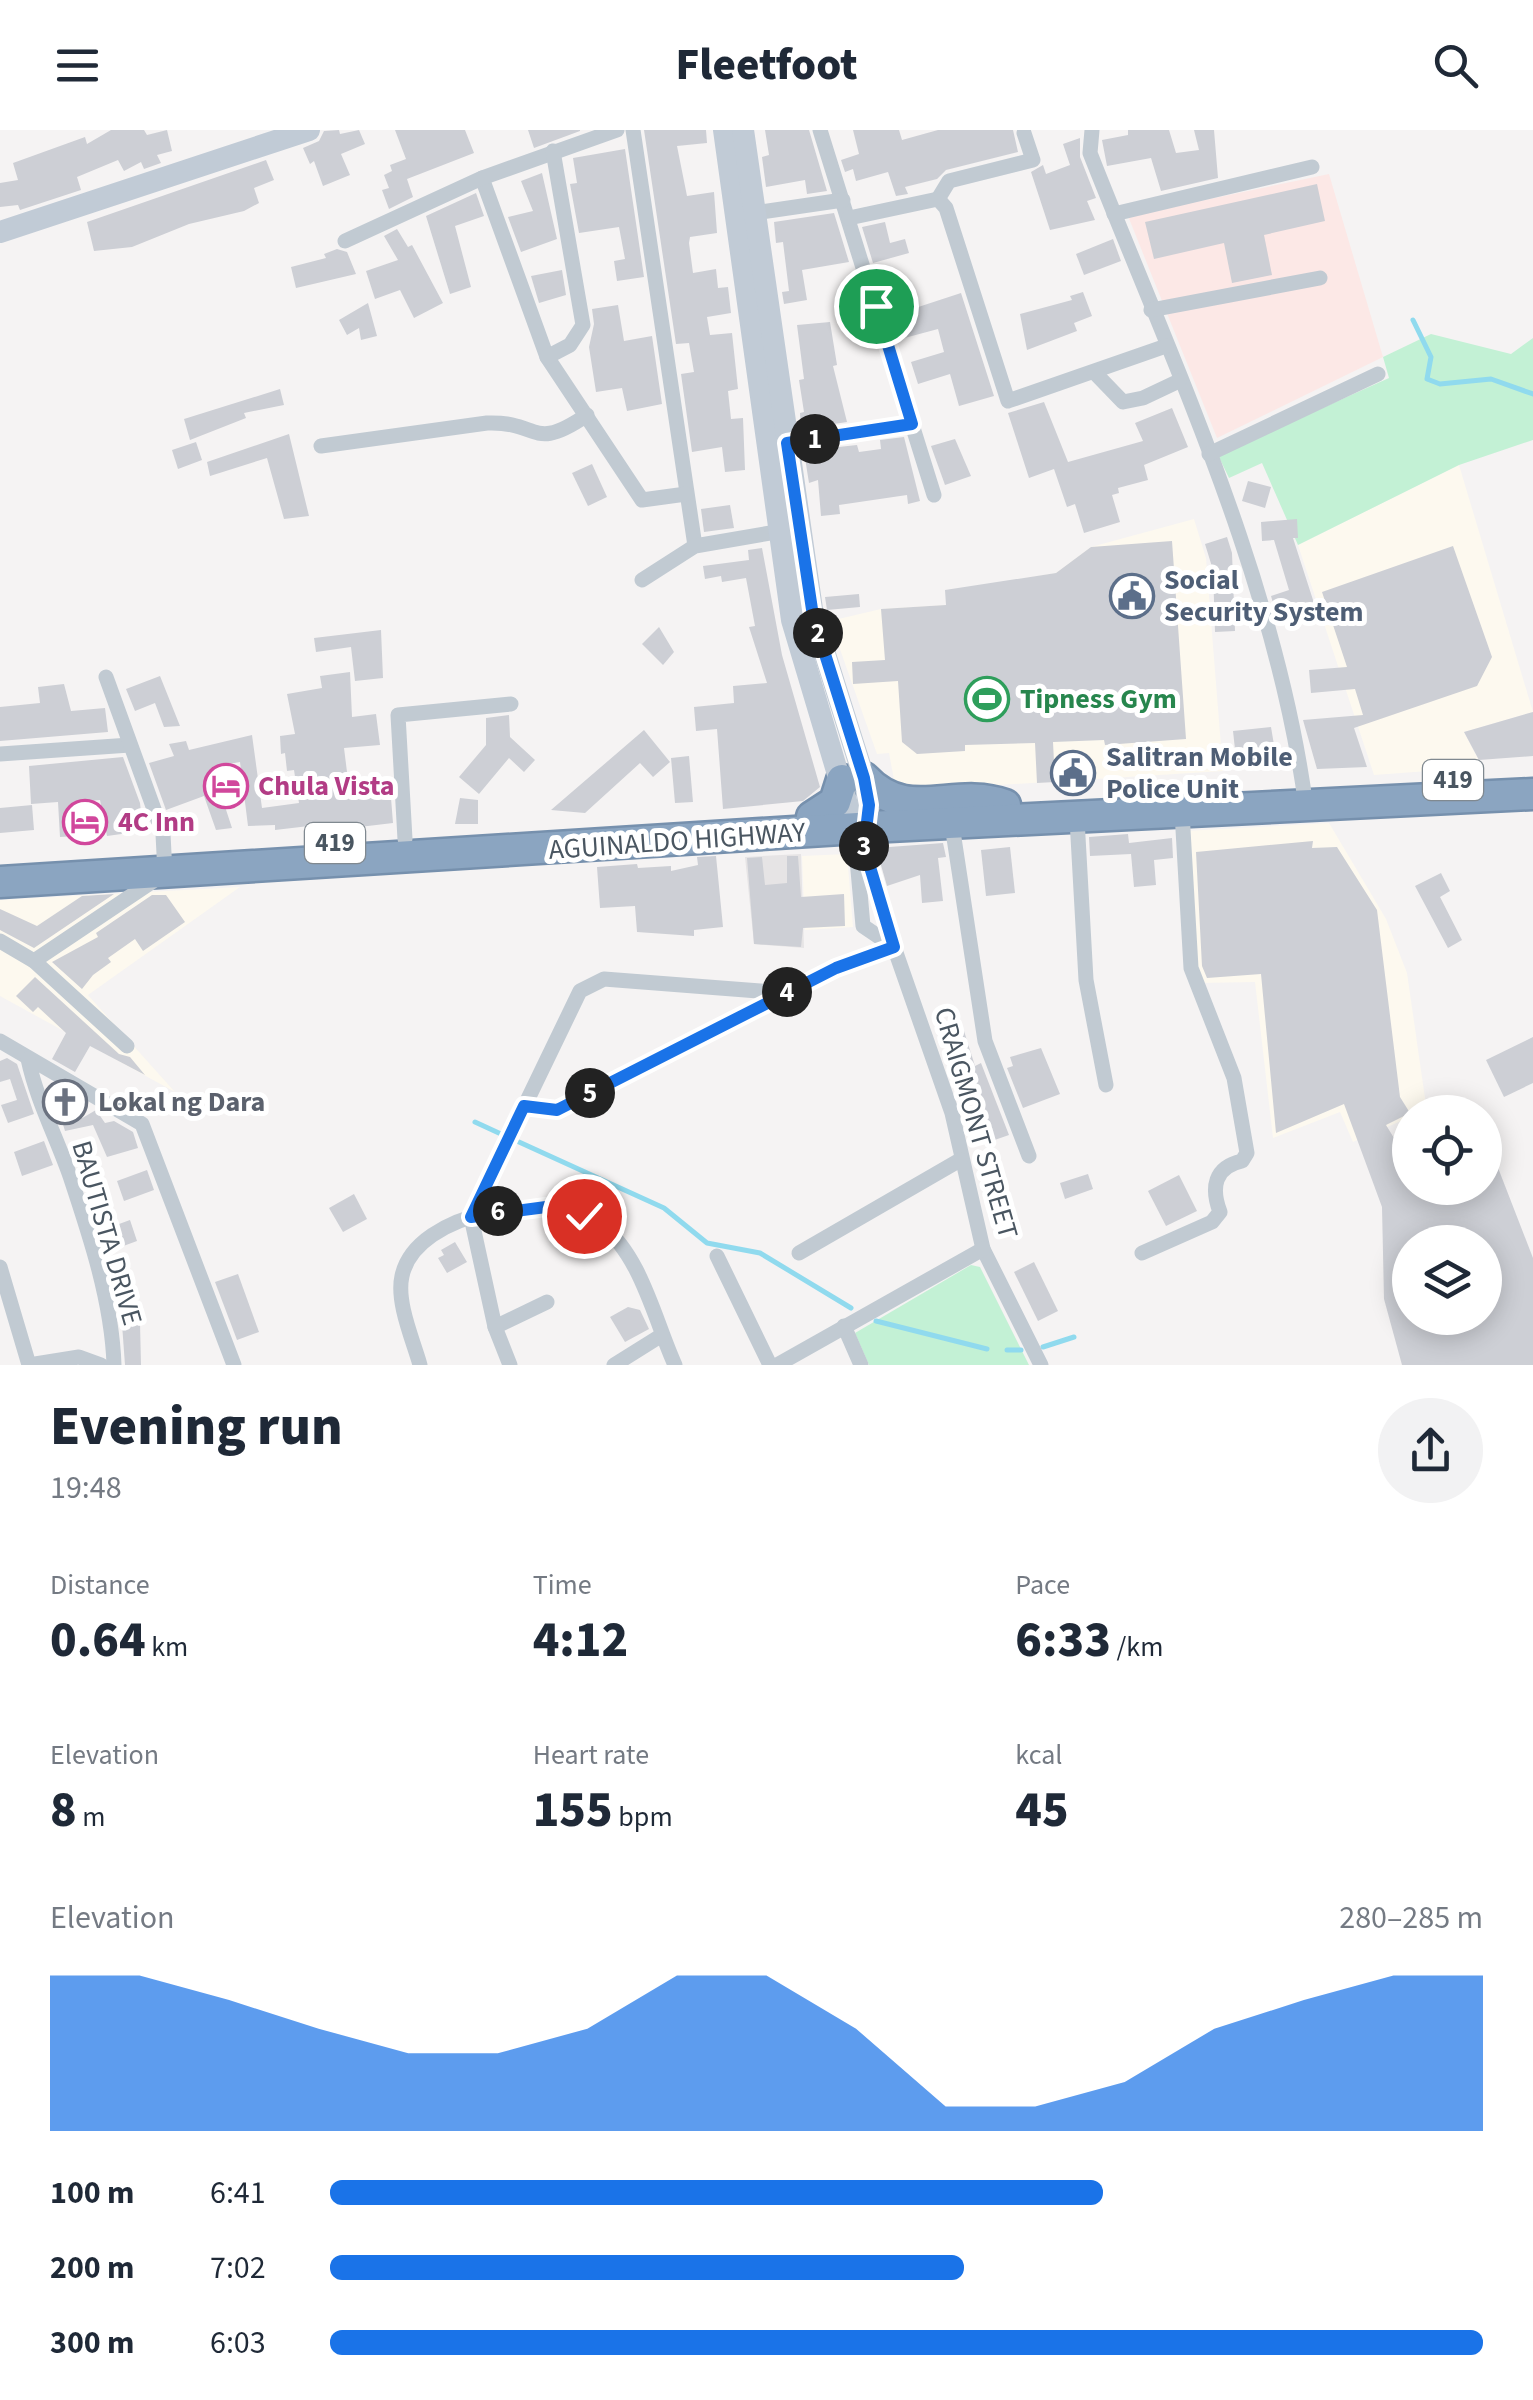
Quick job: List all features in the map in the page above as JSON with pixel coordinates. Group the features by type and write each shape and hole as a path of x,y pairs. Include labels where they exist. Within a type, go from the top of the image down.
{"highway":[{"name":"AGUINALDO HIGHWAY","path":"1305,798 1533,776"},
{"path":"812,817 835,802 853,779 896,802 987,798 1005,805"},
{"name":"AGUINALDO HIGHWAY","path":"0,862 164,862 860,821 1005,805 1533,794"},
{"name":"AGUINALDO HIGHWAY","path":"0,882 405,840 812,817 952,825 1076,819 1182,804"}],"main road":[{"path":"0,232 309,130"},
{"path":"724,130 745,215 788,530 813,616 860,821"},
{"path":"744,130 745,215"}],"street":[{"path":"345,241 482,178 617,130"},
{"path":"632,130 695,546"},
{"path":"820,130 934,495"},
{"path":"1092,130 1090,153 1232,505 1305,798"},
{"path":"850,218 938,199 949,181 1032,160 1024,133"},
{"path":"547,356 570,346 583,325 553,151"},
{"path":"1114,214 1312,167"},
{"path":"482,178 547,356 642,500 686,494"},
{"path":"938,199 946,208 1008,401 1166,346"},
{"path":"745,215 843,200"},
{"path":"1151,310 1320,278"},
{"path":"1094,372 1123,402 1143,398 1179,380"},
{"path":"1209,454 1378,374"},
{"path":"321,446 350,446 487,423 509,422 538,435 558,435 587,414"},
{"path":"777,444 912,424"},
{"path":"642,580 695,546 788,530"},
{"path":"34,960 164,862 163,834 106,677"},
{"path":"405,840 398,715 511,704"},
{"path":"0,754 130,745"},
{"path":"1142,1253 1212,1222 1220,1212 1214,1196 1216,1180 1228,1164 1242,1161 1247,1153 1234,1078 1191,968 1182,804"},
{"path":"1076,819 1086,980 1106,1085"},
{"name":"CRAIGMONT STREET","path":"860,821 864,926 894,947"},
{"name":"CRAIGMONT STREET","path":"860,821 894,947 952,1113 983,1249 1041,1365"},
{"path":"952,825 985,1041 1030,1156"},
{"path":"0,941 34,960 128,1046"},
{"path":"524,1106 557,1110 785,993 894,947"},
{"path":"510,1365 496,1326 471,1217 580,991 589,983 604,979 785,993"},
{"path":"0,1041 142,1124 234,1365"},
{"name":"BAUTISTA DRIVE","path":"28,1059 36,1096 70,1175 111,1318 114,1365"},
{"path":"799,1253 960,1160"},
{"path":"420,1365 401,1278 410,1257 426,1239 471,1217 546,1207 584,1216 601,1225 628,1254 675,1365"},
{"path":"717,1256 774,1365 983,1249"},
{"path":"0,1267 29,1365 80,1357 102,1365"},
{"path":"496,1326 547,1302"},
{"path":"844,1326 861,1365"},
{"path":"614,1365 662,1335"}],"shaded area":[{"path":"1329,174 1383,357 1217,438 1128,216"},
{"path":"1459,465 1533,712 1464,732 1482,767 1374,775 1298,545"},
{"path":"1194,519 1206,558 1223,771 982,786 909,789 895,785 889,753 877,754 830,621 881,609 946,605 954,590 1056,573 1091,547"},
{"path":"1329,823 1386,919 1407,973 1425,1095 1392,1095 1392,1125 1353,1142 1340,1112 1273,1138 1255,982 1199,983 1185,831"},
{"path":"801,854 804,948 754,944 745,857"},
{"path":"847,854 853,927 805,930 802,856"},
{"path":"240,887 88,995 175,1092 0,996 0,900"}],"green space":[{"path":"1431,334 1511,354 1533,338 1533,440 1459,465 1298,545 1262,463 1229,478 1218,455 1389,378 1383,357"},
{"path":"971,1265 980,1267 1029,1365 869,1365 855,1333"}],"building":[{"path":"111,130 144,130 147,135 167,130 172,151 157,155 161,163 144,169 141,162 124,171 118,160 77,177 81,190 20,210 18,205 0,207 0,183 18,180 13,163 85,137 87,144"},
{"path":"339,130 340,134 359,130 365,144 341,154 350,175 323,186 314,161 310,164 303,148 319,141 324,131"},
{"path":"395,130 465,130 474,153 407,179 413,197 389,209 382,190 389,188 384,175 392,171 390,165 406,159"},
{"path":"528,130 580,130 580,131 534,148"},
{"path":"644,130 706,130 707,143 677,146 687,196 714,192 717,233 690,237 689,243 693,273 716,269 718,288 728,287 731,313 707,317 710,335 732,333 738,389 728,391 731,419 743,418 745,470 725,472 722,447 692,452 681,374 694,372 689,343 676,344"},
{"path":"765,130 809,130 827,191 807,194 805,180 766,187 762,157 769,155"},
{"path":"853,130 899,130 902,140 938,130 1013,130 1018,152 946,170 937,179 905,187 908,194 896,196 888,172 856,181 853,169 845,172 841,160 859,154"},
{"path":"1128,130 1169,130 1176,153 1199,150 1194,130 1214,130 1218,178 1161,191 1151,158 1107,166 1102,140 1128,135"},
{"path":"1080,138 1080,157 1096,198 1087,201 1095,220 1050,230 1031,172 1043,165 1046,174 1070,165 1063,144"},
{"path":"625,149 644,277 617,281 614,261 625,259 619,227 579,233 570,184 577,183 573,158"},
{"path":"266,160 274,180 254,188 259,203 244,211 189,224 132,247 94,251 87,222"},
{"path":"542,173 557,239 521,252 508,217 533,211 521,181"},
{"path":"1317,184 1325,221 1264,235 1272,275 1232,283 1224,243 1154,259 1145,222"},
{"path":"476,193 484,216 455,226 471,287 450,294 426,216"},
{"path":"834,213 849,262 802,270 807,300 784,304 782,292 789,291 783,242 776,243 774,222"},
{"path":"885,222 890,243 905,239 909,253 873,263 862,227"},
{"path":"397,229 408,247 412,245 443,303 414,318 400,290 375,299 366,271 398,260 384,236"},
{"path":"1113,239 1121,261 1084,275 1076,254"},
{"path":"337,249 347,252 356,274 296,288 291,267 326,258 324,254"},
{"path":"562,270 566,295 539,303 531,276"},
{"path":"1083,292 1092,316 1074,323 1077,331 1027,350 1020,314 1072,300 1070,296"},
{"path":"898,293 903,312 961,293 994,396 959,406 950,374 918,384 911,362 944,352 938,329 897,340 884,297"},
{"path":"368,303 377,336 361,340 359,328 347,335 339,320"},
{"path":"618,305 624,341 652,336 662,404 627,411 622,388 596,392 589,347 594,324 592,309"},
{"path":"830,322 837,365 833,366 847,422 801,429 800,413 804,412 799,380 804,379 797,325"},
{"path":"280,389 284,405 244,413 246,418 190,440 184,419"},
{"path":"1044,402 1068,462 1143,441 1135,423 1172,408 1188,447 1144,465 1148,480 1118,488 1119,493 1112,495 1120,522 1084,533 1075,504 1067,507 1054,469 1029,478 1008,413"},
{"path":"289,434 309,516 284,519 267,458 210,476 207,462"},
{"path":"904,437 920,501 908,504 907,495 839,505 840,514 821,516 818,480 809,483 805,458 812,456 811,450 857,445 859,452 881,449 880,440"},
{"path":"955,439 971,476 945,485 931,446"},
{"path":"196,442 202,460 178,469 172,450"},
{"path":"592,464 607,497 588,506 572,473"},
{"path":"1248,481 1271,487 1265,508 1242,501"},
{"path":"730,505 734,528 704,532 701,509"},
{"path":"1297,519 1298,538 1293,538 1314,603 1276,613 1271,596 1289,590 1274,540 1262,541 1261,522"},
{"path":"1227,537 1232,553 1235,631 1215,632 1213,570 1205,544"},
{"path":"1172,541 1186,739 1105,745 1104,740 1053,742 1055,782 1037,783 1035,743 965,745 965,751 917,754 902,742 898,681 853,684 852,662 885,660 881,609 946,605 945,590 1056,573 1091,547"},
{"path":"1453,546 1492,657 1477,686 1354,728 1367,767 1317,769 1303,720 1363,715 1355,689 1311,693 1309,670 1347,667 1322,592"},
{"path":"762,548 782,655 820,787 803,801 723,809 717,729 696,731 694,707 734,703 733,686 767,683 749,627 755,626 746,578 722,582 721,576 705,579 703,566 749,560 748,550"},
{"path":"859,594 860,607 827,610 825,597"},
{"path":"659,627 674,652 663,665 642,644"},
{"path":"381,630 383,678 355,681 351,647 316,652 314,638"},
{"path":"350,672 352,717 376,714 380,745 344,748 348,780 375,777 378,800 391,798 393,823 309,833 309,826 275,830 275,825 248,826 240,762 212,767 232,828 216,830 204,796 166,810 149,763 174,756 169,744 186,741 189,750 252,735 262,808 299,803 294,770 287,771 285,753 281,754 280,736 295,734 287,694 322,688 320,676"},
{"path":"160,676 180,726 164,727 155,703 135,711 126,689"},
{"path":"64,684 71,711 105,708 108,732 0,741 0,707 40,703 38,687"},
{"path":"1533,712 1533,756 1479,760 1464,732"},
{"path":"509,715 510,737 535,760 524,772 509,758 479,794 459,777 486,745 486,718"},
{"path":"1271,727 1277,763 1237,767 1233,731"},
{"path":"644,730 670,762 653,777 640,763 585,813 551,810"},
{"path":"689,756 693,802 675,803 671,758"},
{"path":"123,757 140,803 143,831 107,836 100,800 75,802 77,836 60,837 58,802 31,804 29,766"},
{"path":"460,798 478,800 478,824 455,824"},
{"path":"32,805 34,830 0,833 0,808"},
{"path":"1128,834 1129,843 1172,838 1173,858 1154,860 1156,885 1134,887 1131,854 1090,856 1089,837"},
{"path":"1313,841 1312,848 1337,847 1377,910 1400,1095 1392,1095 1392,1122 1386,1125 1392,1135 1392,1205 1502,1205 1502,1178 1533,1258 1533,1365 1402,1365 1394,1335 1502,1335 1502,1225 1392,1225 1392,1328 1384,1299 1382,1207 1344,1104 1276,1133 1261,974 1207,978 1202,966 1196,852"},
{"path":"943,843 946,857 938,858 943,901 922,903 920,875 887,886 876,848"},
{"path":"1010,847 1015,893 986,896 981,850"},
{"path":"716,856 723,927 694,930 694,936 637,932 635,906 600,908 597,867 637,864 638,868 671,866 671,871 698,865 697,857"},
{"path":"787,856 798,856 801,897 844,894 845,926 803,928 801,947 754,944 747,858 762,857 765,885 787,883"},
{"path":"1441,873 1450,891 1440,897 1462,940 1448,948 1415,886"},
{"path":"114,894 34,948 0,930 0,909 37,926 82,896"},
{"path":"152,895 166,895 185,922 143,951 135,939 108,958 111,962 82,989 52,962 98,937 96,933"},
{"path":"35,977 119,1054 130,1057 145,1075 90,1046 75,1072 52,1059 66,1033 38,1007 33,1012 16,996"},
{"path":"964,1031 975,1066 981,1063 1009,1135 986,1143 980,1127 987,1124 978,1096 967,1100 950,1057 953,1056 947,1036"},
{"path":"1533,1037 1533,1083 1504,1097 1486,1060"},
{"path":"1041,1048 1060,1094 1023,1108 1007,1068 1013,1066 1010,1057"},
{"path":"7,1058 17,1064 34,1114 8,1123 1,1105 17,1100 10,1079 0,1082 0,1061"},
{"path":"61,1090 72,1096 79,1120 96,1110 105,1123 114,1121 133,1132 138,1148 107,1157 93,1125 65,1131 53,1092"},
{"path":"44,1141 53,1165 22,1176 14,1152"},
{"path":"147,1170 154,1190 124,1201 117,1181"},
{"path":"1088,1174 1093,1189 1065,1199 1060,1183"},
{"path":"1179,1175 1197,1211 1166,1226 1148,1191"},
{"path":"354,1194 367,1219 343,1232 329,1208"},
{"path":"130,1220 137,1241 107,1252 100,1231"},
{"path":"455,1242 467,1262 447,1273 438,1258 444,1255 441,1250"},
{"path":"1034,1262 1058,1311 1038,1321 1014,1272"},
{"path":"238,1274 259,1332 237,1340 215,1282"},
{"path":"628,1307 640,1310 649,1329 625,1342 610,1317"},
{"path":"140,1323 141,1365 125,1365 122,1324"}],"waterway":[{"path":"1413,320 1431,357 1427,379 1440,384 1491,379 1533,394"},
{"path":"475,1122 501,1134"},
{"path":"519,1142 664,1208 707,1243 760,1253 851,1308"},
{"path":"876,1321 987,1349"},
{"path":"1043,1347 1074,1337"},
{"path":"1007,1350 1021,1350"}],"place":[{"name":"Social Security System","path":"1132,596"},
{"name":"Tipness Gym","path":"987,699"},
{"name":"Salitran Mobile Police Unit","path":"1073,773"},
{"name":"Chula Vista","path":"226,786"},
{"name":"4C Inn","path":"85,822"},
{"name":"Lokal ng Dara","path":"65,1102"}],"route":[{"path":"584,1216 546,1207 510,1208 471,1217 524,1106 542,1112 557,1110 836,968 894,947 864,847 869,805 864,778 813,616 787,443 912,424 876,306"}]}
